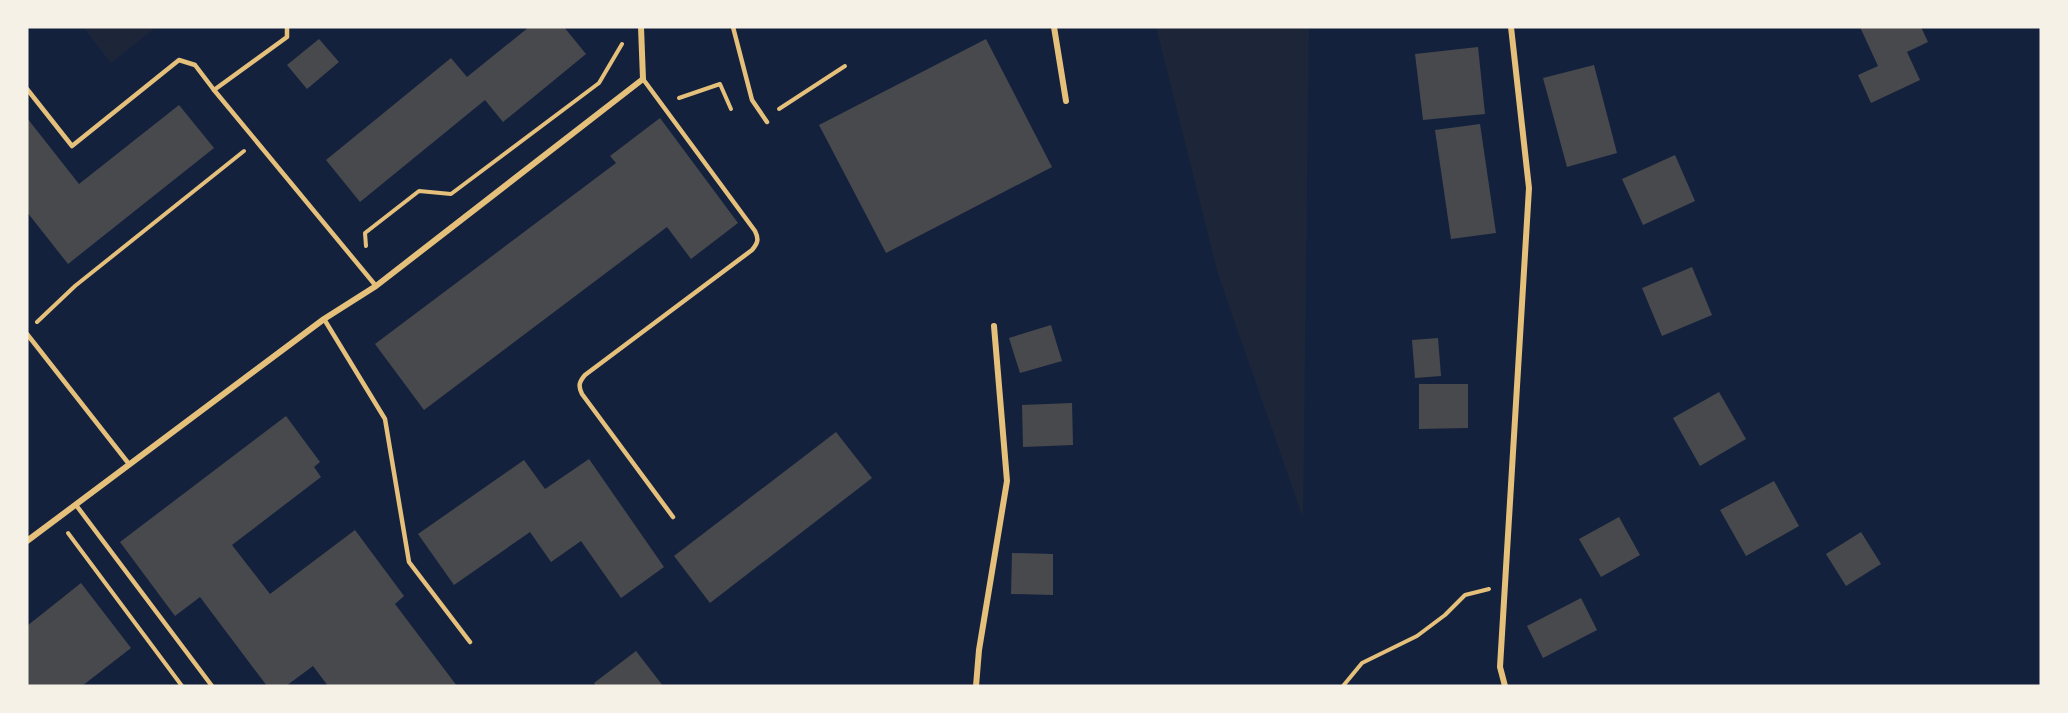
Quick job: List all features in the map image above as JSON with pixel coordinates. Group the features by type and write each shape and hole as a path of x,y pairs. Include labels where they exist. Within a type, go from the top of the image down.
{"street":[{"path":"27,541 324,319 376,286 643,79 641,27"},
{"path":"1054,27 1066,102"},
{"path":"1505,686 1500,667 1529,188 1511,27"},
{"path":"976,686 979,650 1007,481 994,326"}],"lane":[{"path":"214,90 287,38 287,27"},
{"path":"733,27 753,100 767,122"},
{"path":"27,89 72,146 179,60 195,65 376,286"},
{"path":"643,79 758,237 757,244 752,250 594,368 580,381 579,388 582,394 673,517"},
{"path":"324,319 385,419 409,562 470,642"},
{"path":"27,334 129,465"},
{"path":"76,504 212,686"}],"path":[{"path":"368,276 365,233 419,191 451,194 470,181 599,83 624,41"},
{"path":"778,110 845,66"},
{"path":"662,105 720,84 730,110"},
{"path":"35,324 75,286 256,141"},
{"path":"61,524 182,686"},
{"path":"1343,686 1362,663 1418,636 1445,615 1465,595 1482,589 1505,588"}],"shaded area":[{"path":"83,27 156,27 111,63"},
{"path":"1156,27 1309,27 1303,518 1218,274"}],"building":[{"path":"529,27 564,27 586,54 503,122 485,100 360,202 326,160 451,58 467,77"},
{"path":"1860,27 1921,27 1928,42 1907,52 1920,80 1871,103 1858,75 1878,66"},
{"path":"319,39 339,62 307,89 287,65"},
{"path":"986,39 1052,167 886,253 819,125"},
{"path":"1478,47 1485,114 1423,120 1415,54"},
{"path":"1594,65 1617,153 1567,167 1543,78"},
{"path":"179,105 214,148 68,264 27,212 27,118 79,184"},
{"path":"660,118 738,223 691,259 667,227 424,410 375,344 616,163 610,156"},
{"path":"1480,124 1496,233 1451,239 1435,130"},
{"path":"1675,155 1695,201 1643,225 1622,179"},
{"path":"1692,267 1712,315 1662,336 1642,288"},
{"path":"1051,325 1062,361 1020,373 1009,338"},
{"path":"1438,338 1441,376 1415,378 1412,340"},
{"path":"1419,384 1468,384 1468,428 1419,429"},
{"path":"1719,392 1746,439 1700,466 1673,418"},
{"path":"1072,403 1073,445 1023,447 1022,405"},
{"path":"286,416 320,462 314,467 321,477 232,545 270,594 355,530 404,596 395,604 457,686 328,686 313,666 286,686 267,686 200,597 175,616 120,542"},
{"path":"836,432 872,478 710,603 674,556"},
{"path":"589,459 664,567 621,598 581,541 551,562 530,532 454,585 418,534 524,460 545,489"},
{"path":"1774,481 1799,526 1746,556 1720,510"},
{"path":"1619,517 1640,555 1601,577 1579,539"},
{"path":"1861,532 1881,564 1846,586 1826,554"},
{"path":"1012,553 1053,554 1053,595 1011,594"},
{"path":"81,583 131,648 82,686 27,686 27,626"},
{"path":"1581,598 1597,630 1543,658 1527,626"},
{"path":"636,651 663,686 596,686 594,683"}]}
